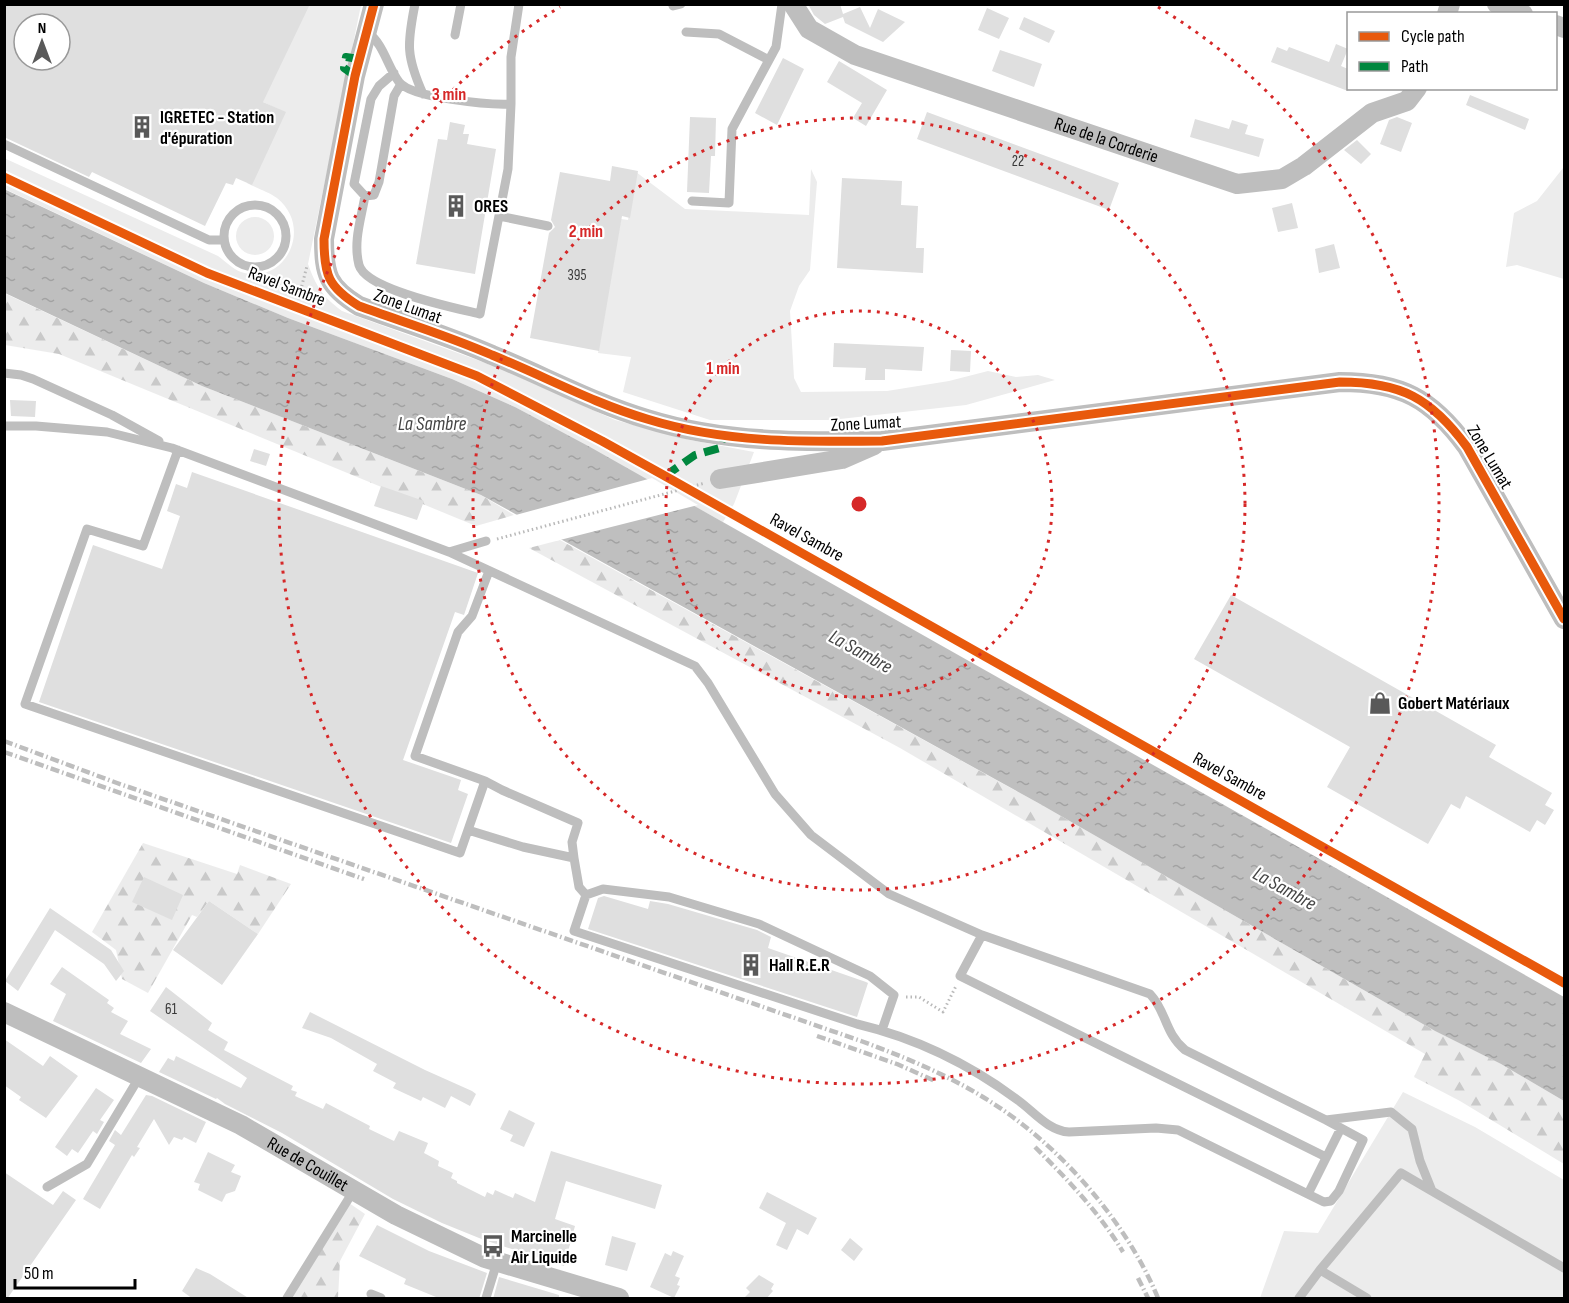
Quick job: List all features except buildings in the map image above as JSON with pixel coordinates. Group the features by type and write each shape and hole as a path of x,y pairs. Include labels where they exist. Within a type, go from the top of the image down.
{"street":[{"name":"Zone Lumat","path":"374,4 355,76 324,239 324,263 330,280 343,296 359,306 491,354 604,404 649,420 693,430 758,440 882,441 1340,382 1369,382 1403,390 1432,406 1452,426 1467,447 1564,619"},
{"name":"Rue de la Corderie","path":"794,4 809,29 855,55 1237,184 1282,179 1304,166 1372,114 1407,101 1415,90"},
{"path":"1497,4 1518,12"},
{"path":"720,479 842,459 882,441"},
{"name":"Rue de Couillet","path":"4,1012 241,1125 396,1215 485,1258 619,1299"}],"lane":[{"path":"416,4 408,40 413,70 423,94"},
{"path":"455,35 460,4"},
{"path":"365,196 356,243 359,267 374,282 394,290 480,314 509,158 511,57 519,4"},
{"path":"692,201 729,203 732,129 776,47 782,4"},
{"path":"368,32 375,37 401,84 423,94 491,105 511,104"},
{"path":"686,32 719,34 769,60"},
{"path":"365,196 354,184 371,99 379,86 394,73"},
{"path":"365,196 374,195 379,182 394,96 401,84"},
{"path":"4,144 209,240 224,240"},
{"path":"253,205 263,206 280,217 287,237 280,256 272,263 262,267 251,267 233,258 224,240 228,220 243,207 253,205"},
{"path":"499,216 548,226"},
{"path":"4,373 21,375 43,384 112,415 175,449"},
{"path":"4,426 36,426 107,432 175,449 449,552 695,666 708,683 775,794 811,835 889,894 982,935 1150,994 1159,1004 1170,1034 1185,1050 1364,1140 1339,1191 1331,1201 1324,1202 1178,1130 1169,1128 1069,1132 1055,1130 984,1077 930,1048 882,1030 574,931 586,895"},
{"path":"175,449 143,546 87,529 25,704 459,853 485,781"},
{"path":"449,552 486,541"},
{"path":"489,571 472,616 458,632 415,756 485,781 578,824 572,842 573,858 579,886 586,895"},
{"path":"468,830 523,847 573,858"},
{"path":"586,895 603,889 669,897 759,924 870,976 894,995 882,1030"},
{"path":"982,935 960,976 1326,1157"},
{"path":"47,1187 87,1164 140,1076"},
{"path":"1326,1120 1391,1112 1412,1129 1420,1161 1432,1191"},
{"path":"1308,1194 1341,1128"},
{"path":"1299,1299 1320,1270 1401,1173 1564,1268"},
{"path":"287,1299 354,1190"},
{"path":"486,1299 497,1262"},
{"path":"1320,1270 1367,1299"},
{"path":"371,1294 381,1299"}],"path":[{"path":"486,541 720,479"},
{"path":"675,482 696,493"},
{"path":"894,995 919,998 943,1012 960,976"}],"green space":[{"path":"305,5 361,5 308,264 317,285 329,300 342,311 502,369 615,420 690,440 754,452 734,504 723,522 515,407 452,379 288,318 204,283 5,189 4,158 218,256 241,272 256,274 270,271 281,263 289,252 293,239 293,225 288,211 277,198 247,183 282,111 259,100"},
{"path":"1563,168 1564,279 1517,265 1506,267 1514,213 1537,201"},
{"path":"811,169 817,182 810,270 799,286 790,311 794,378 801,392 887,391 949,381 988,371 1016,377 1038,375 1055,380 966,405 831,420 710,420 623,392 631,357 598,353 621,219 628,220 636,172 685,209 809,215"},
{"path":"255,217 268,223 274,236 268,249 255,255 242,249 236,236 242,223"},
{"path":"4,293 202,386 481,495 514,515 476,526 59,354 5,345"},
{"path":"560,540 1040,804 1435,1031 1501,1064 1564,1101 1564,1164 1460,1101 1414,1077 1425,1054 900,748 529,548"},
{"path":"143,843 237,874 240,865 291,884 258,934 209,901 197,917 192,915 148,993 122,979 116,950 92,932"},
{"path":"1403,1092 1475,1127 1564,1180 1564,1298 1260,1298 1284,1231 1318,1233"},
{"path":"349,1203 365,1214 340,1261 338,1298 288,1298"}],"water":[{"name":"La Sambre","path":"4,189 204,283 288,318 452,379 515,407 590,447 1564,997 1564,1101 1501,1064 1435,1031 1040,804 481,495 202,386 5,293"}],"pier":[{"path":"652,478 698,505 556,541 512,516"}],"railway":[{"path":"4,741 117,783 861,1041 946,1077 978,1094 1019,1122 1068,1165 1090,1189 1129,1242 1158,1298"},
{"path":"4,752 364,879"},
{"path":"817,1036 897,1064 935,1081"},
{"path":"1035,1147 1093,1210 1123,1252"},
{"path":"1138,1278 1148,1298"}],"marked path":[{"path":"355,76 344,68 346,57 359,59"},
{"path":"665,476 695,455 720,448 723,435"}],"cycle path":[{"name":"Ravel Sambre","path":"374,4 355,76 324,239 325,262 330,279 340,293 359,306 476,348 627,413 676,427 734,437 882,441 1340,382 1381,385 1413,396 1441,416 1454,430 1467,447 1564,619"},
{"name":"Ravel Sambre","path":"4,177 207,273 477,376 665,476 1564,983"}],"place":[{"name":"IGRETEC - Station d'épuration","path":"142,127"},
{"name":"ORES","path":"456,206"},
{"name":"Gobert Matériaux","path":"1380,703"},
{"name":"Hall R.E.R","path":"751,965"},
{"name":"Marcinelle Air Liquide","path":"493,1246"}]}
